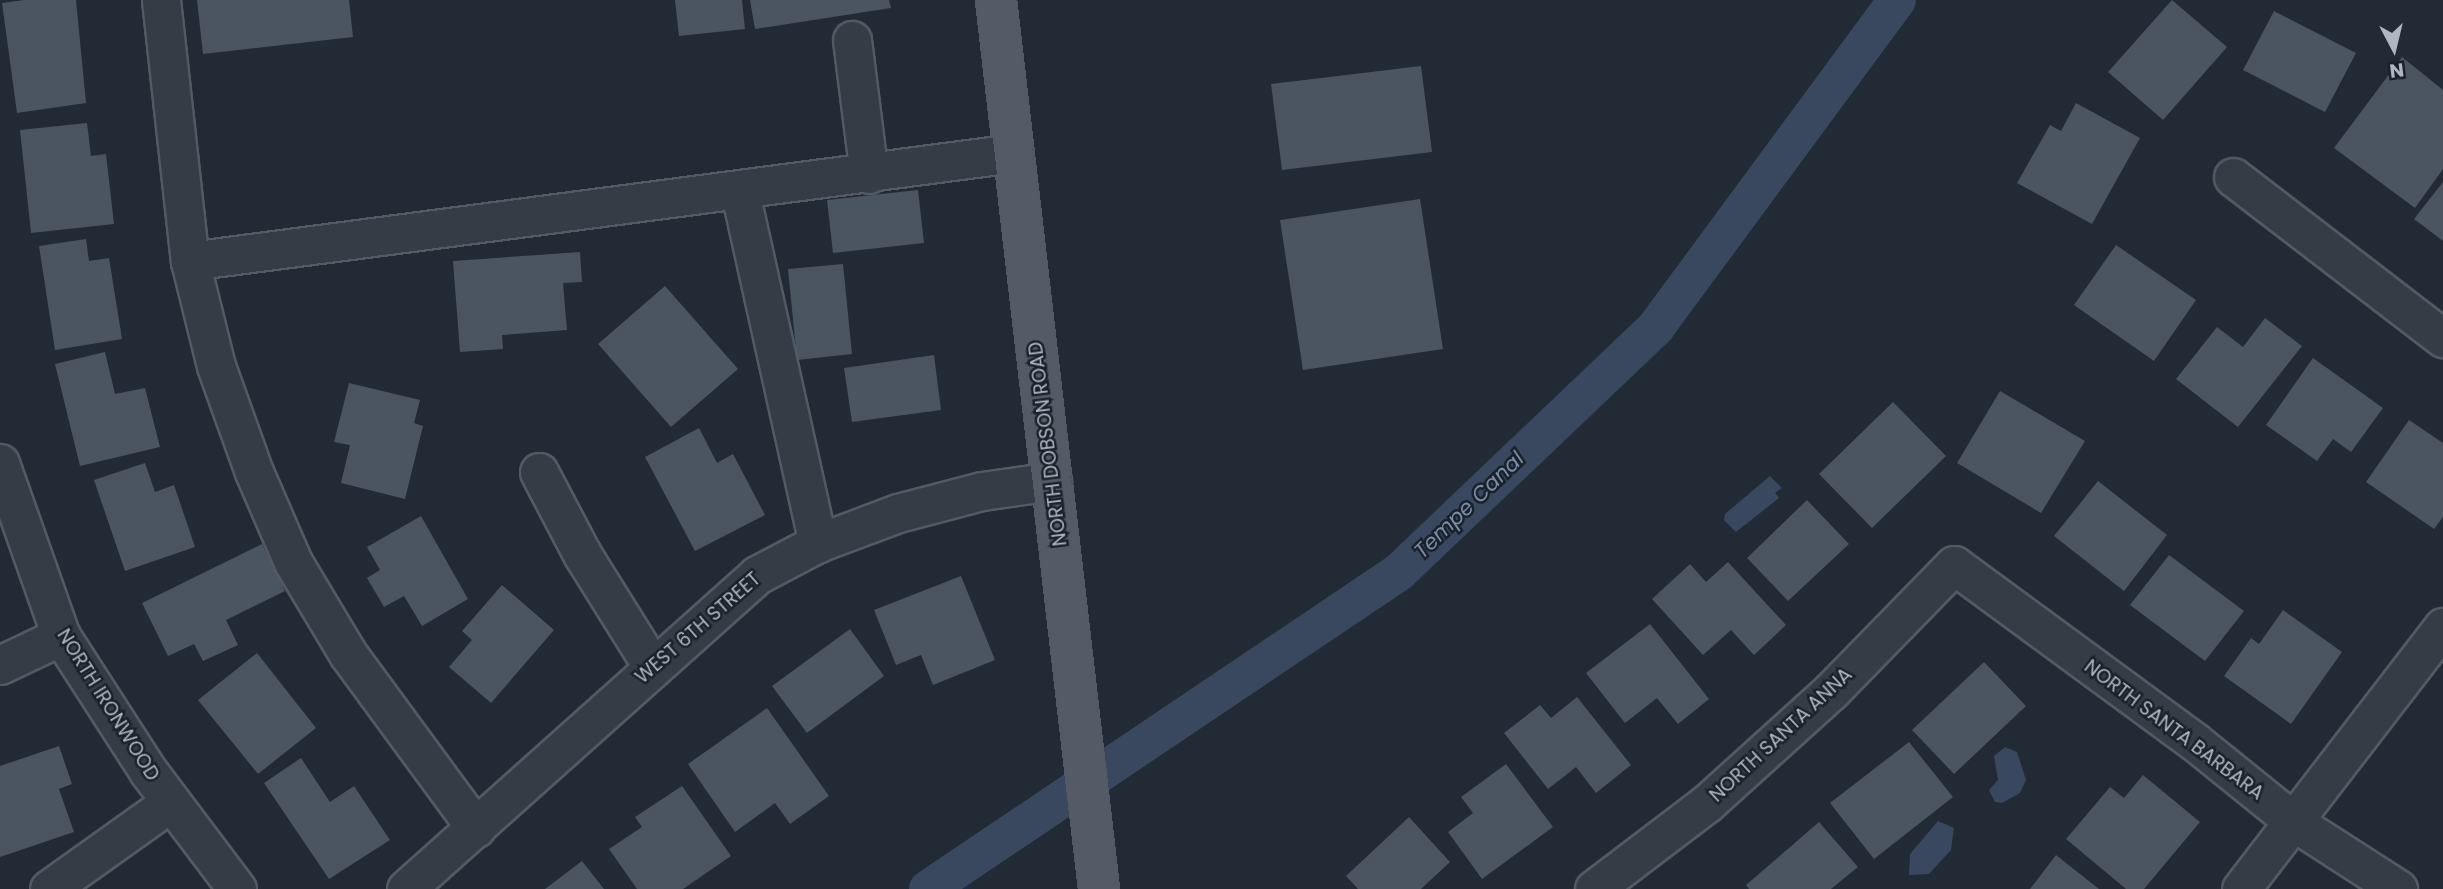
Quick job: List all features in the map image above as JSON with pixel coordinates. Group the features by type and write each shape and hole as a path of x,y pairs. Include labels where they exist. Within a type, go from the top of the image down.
{"main road":[{"name":"NORTH DOBSON ROAD","path":"996,0 1097,874"}],"street":[{"path":"161,0 190,261 216,366 254,472 293,562 348,654 476,828"},
{"path":"852,40 869,174"},
{"path":"190,261 740,192 1014,153"},
{"path":"2233,177 2443,338"},
{"path":"740,192 818,544"},
{"name":"NORTH IRONWOOD","path":"0,463 61,636 171,802 237,889"},
{"path":"539,472 582,554 652,666"},
{"name":"WEST 6TH STREET","path":"407,889 652,666 757,575 818,544 948,500 1052,481"},
{"name":"NORTH SANTA BARBARA","path":"1954,565 2195,742 2294,822 2398,889"},
{"name":"NORTH SANTA ANNA","path":"1594,889 1735,778 1831,691 1954,565"},
{"path":"2241,889 2443,627"},
{"path":"0,665 61,636"},
{"path":"49,889 171,802"}],"water":[{"path":"1770,476 1782,488 1775,493 1779,498 1736,532 1724,520 1725,514"},
{"path":"2005,747 2017,752 2026,780 2020,793 2002,803 1995,802 1989,790 1998,780 1994,756"},
{"path":"1938,821 1954,828 1951,850 1929,874 1909,875 1910,854"}],"building":[{"path":"24,0 76,0 86,103 17,113 2,3"},
{"path":"197,0 349,0 353,37 203,54"},
{"path":"675,0 742,0 745,29 679,36"},
{"path":"750,0 889,0 891,8 755,29"},
{"path":"2172,0 2227,47 2163,120 2108,72"},
{"path":"2274,11 2356,53 2325,112 2243,70"},
{"path":"2402,57 2443,90 2443,169 2415,208 2334,148"},
{"path":"1421,66 1432,152 1282,170 1271,84"},
{"path":"2076,103 2140,138 2092,224 2017,183 2050,125 2061,131"},
{"path":"87,123 91,156 106,154 114,224 31,233 20,130"},
{"path":"2443,182 2443,241 2414,219"},
{"path":"918,190 924,243 833,253 827,200"},
{"path":"1420,199 1443,349 1303,370 1280,220"},
{"path":"86,239 89,261 109,258 122,339 55,350 39,246"},
{"path":"2116,245 2196,300 2154,361 2074,305"},
{"path":"580,252 582,282 563,283 567,330 502,335 503,349 460,352 453,261"},
{"path":"843,264 852,354 797,360 788,269"},
{"path":"665,286 738,369 671,427 598,344"},
{"path":"2265,318 2302,346 2238,427 2176,379 2217,327 2243,347"},
{"path":"105,352 115,394 145,388 160,447 80,466 55,364"},
{"path":"934,355 941,410 852,422 844,368"},
{"path":"2313,358 2383,408 2351,452 2333,439 2317,461 2266,425"},
{"path":"349,383 420,400 414,423 423,426 405,499 341,483 350,445 334,442"},
{"path":"2000,391 2085,441 2041,513 1957,463"},
{"path":"1893,402 1946,456 1872,528 1819,474"},
{"path":"2409,420 2443,443 2443,517 2434,529 2366,482"},
{"path":"699,428 717,463 733,454 765,515 695,551 645,457"},
{"path":"145,463 155,492 174,485 195,547 125,571 94,480"},
{"path":"2098,481 2167,535 2124,591 2054,536"},
{"path":"1807,500 1849,544 1788,601 1747,558"},
{"path":"421,516 468,599 422,626 404,596 384,607 367,578 380,570 367,547"},
{"path":"262,544 285,591 226,620 238,645 203,661 194,644 168,656 142,603"},
{"path":"2169,555 2244,611 2205,661 2130,605"},
{"path":"1728,562 1786,625 1754,655 1731,630 1703,655 1652,599 1690,564 1706,582"},
{"path":"961,576 995,660 933,685 921,655 896,665 874,610"},
{"path":"502,585 554,630 491,703 449,667 472,640 462,631"},
{"path":"2283,610 2342,652 2291,724 2224,676 2251,638 2259,644"},
{"path":"1650,624 1709,699 1678,724 1657,698 1625,723 1586,673"},
{"path":"850,629 884,676 807,733 772,686"},
{"path":"257,653 316,728 258,774 198,700"},
{"path":"1984,662 2026,706 1954,774 1912,730"},
{"path":"1577,697 1631,765 1596,793 1576,767 1548,789 1504,733 1540,705 1551,718"},
{"path":"767,708 829,796 790,824 775,803 735,832 688,764"},
{"path":"1909,742 1953,797 1874,859 1830,803"},
{"path":"59,746 72,784 59,789 74,832 0,857 0,766"},
{"path":"301,758 330,802 354,786 390,840 329,879 264,783"},
{"path":"1506,764 1553,827 1482,879 1448,832 1473,813 1461,797"},
{"path":"2143,775 2200,822 2144,889 2126,889 2066,839 2110,787 2124,798"},
{"path":"682,786 731,856 683,889 637,889 609,849 642,827 635,817"},
{"path":"1409,817 1450,862 1421,889 1358,889 1346,876"},
{"path":"1819,822 1858,867 1831,889 1749,889 1746,885"},
{"path":"2056,855 2099,889 2030,889"},
{"path":"582,861 604,889 545,889"}],"waterway":[{"name":"Tempe Canal","path":"928,889 1399,572 1656,327 1897,0"}]}
